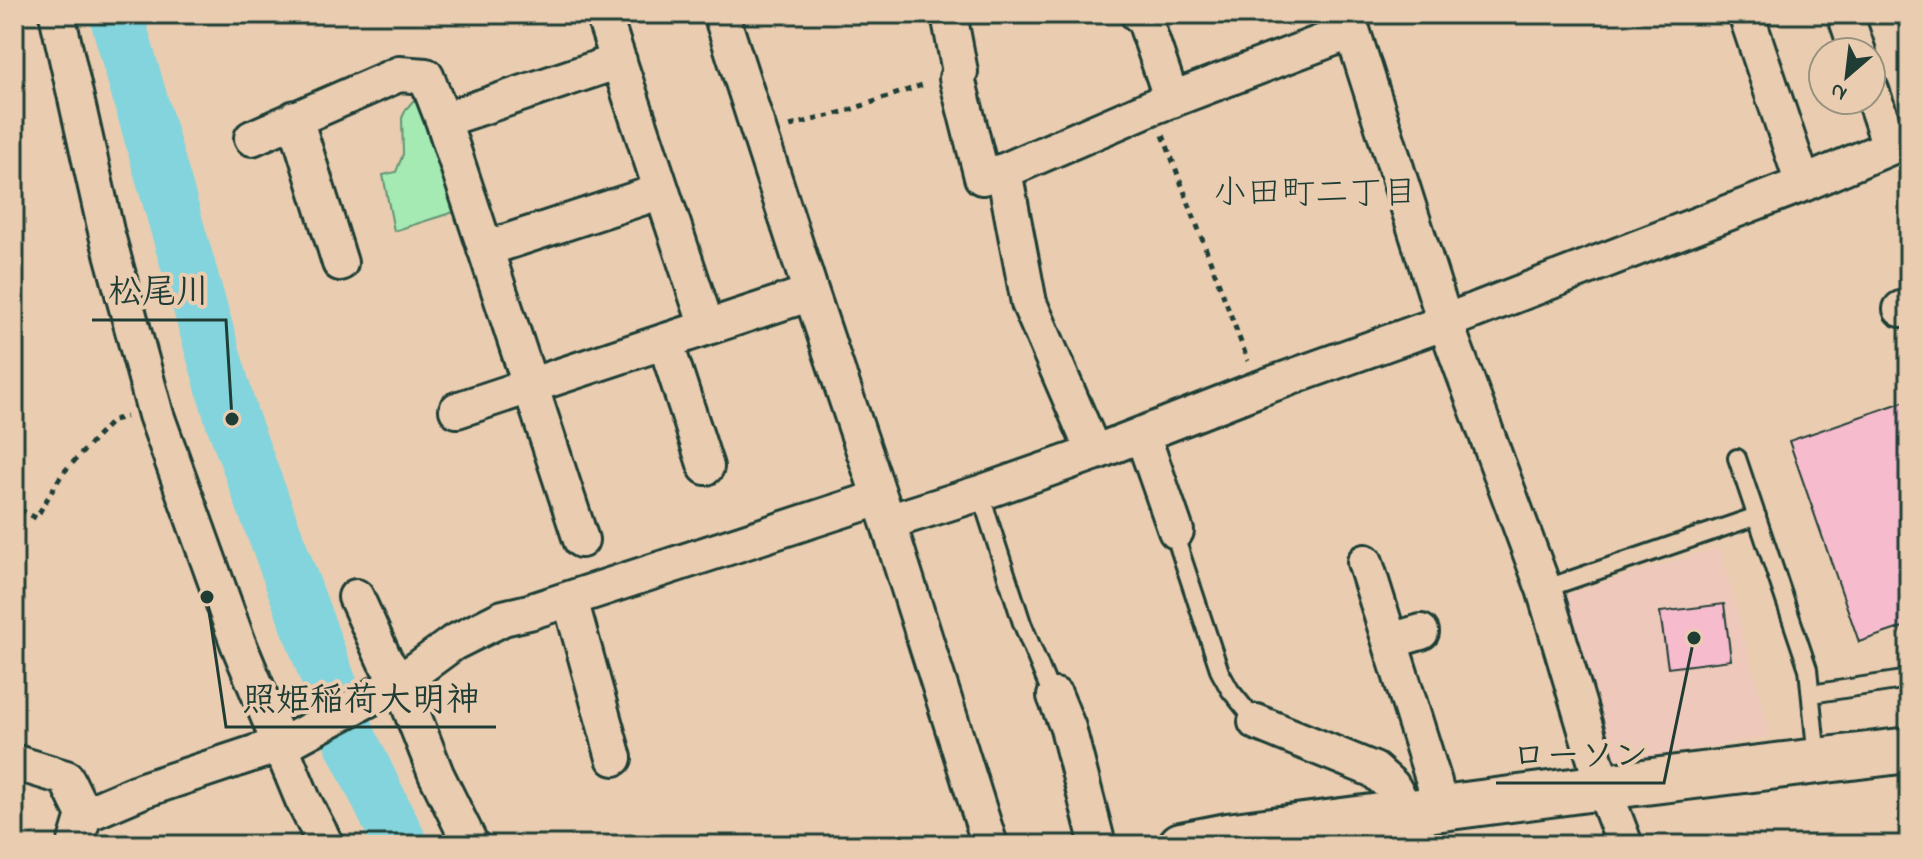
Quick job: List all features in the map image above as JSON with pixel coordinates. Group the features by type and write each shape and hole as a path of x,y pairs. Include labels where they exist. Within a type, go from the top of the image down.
{"main road":[{"path":"1181,845 1227,836 1909,750"}],"street":[{"path":"57,14 106,231 154,409 238,643 284,743 303,800 326,845"},
{"path":"721,14 990,845"},
{"path":"949,14 960,72 957,78 982,177 1004,171 1350,22 1445,322 1544,589 1603,787 1625,845"},
{"path":"1138,14 1144,18 1162,103"},
{"path":"1746,14 1803,184"},
{"path":"1845,14 1853,36"},
{"path":"614,17 619,61 707,327"},
{"path":"443,120 619,61"},
{"path":"252,138 399,74 426,76 581,540"},
{"path":"14,767 17,763 66,778 80,830 143,790 284,743 396,684 453,643 503,618 884,510 980,493 1094,453 1258,389 1445,322 1803,184 1900,143 1885,116"},
{"path":"295,118 340,263"},
{"path":"1004,171 1029,303 1094,453"},
{"path":"485,249 662,191"},
{"path":"457,410 811,293"},
{"path":"665,341 706,467"},
{"path":"1142,434 1176,531"},
{"path":"1256,722 1374,770 1423,811 1434,782 1405,637 1365,562"},
{"path":"356,597 471,845"},
{"path":"570,599 614,758"},
{"path":"1055,696 1068,728 1098,845"}],"lane":[{"path":"1737,458 1808,669 1818,761"},
{"path":"980,493 1022,623 1050,691 1055,696"},
{"path":"1544,589 1757,516"},
{"path":"1176,531 1175,536 1220,672 1230,690 1256,722"},
{"path":"1811,694 1909,679"}],"path":[{"path":"760,134 847,111 960,72"},
{"path":"1162,103 1258,389"},
{"path":"14,521 21,510 36,518 62,474 113,420 154,409"}],"shaded area":[{"path":"1720,547 1770,736 1621,763 1608,753 1561,595"}],"green space":[{"path":"419,94 457,211 394,231 383,175 396,172 403,154 402,118"}],"building":[{"path":"1909,400 1909,625 1859,642 1789,441"},
{"path":"1724,604 1731,660 1668,668 1660,612"}],"waterway":[{"path":"116,14 232,419 351,741 401,845"}],"place":[{"name":"松尾川","path":"232,419"},
{"name":"照姫稲荷大明神","path":"207,597"},
{"name":"ローソン","path":"1694,638"}],"district":[{"name":"小田町二丁目","path":"1315,191"}]}
